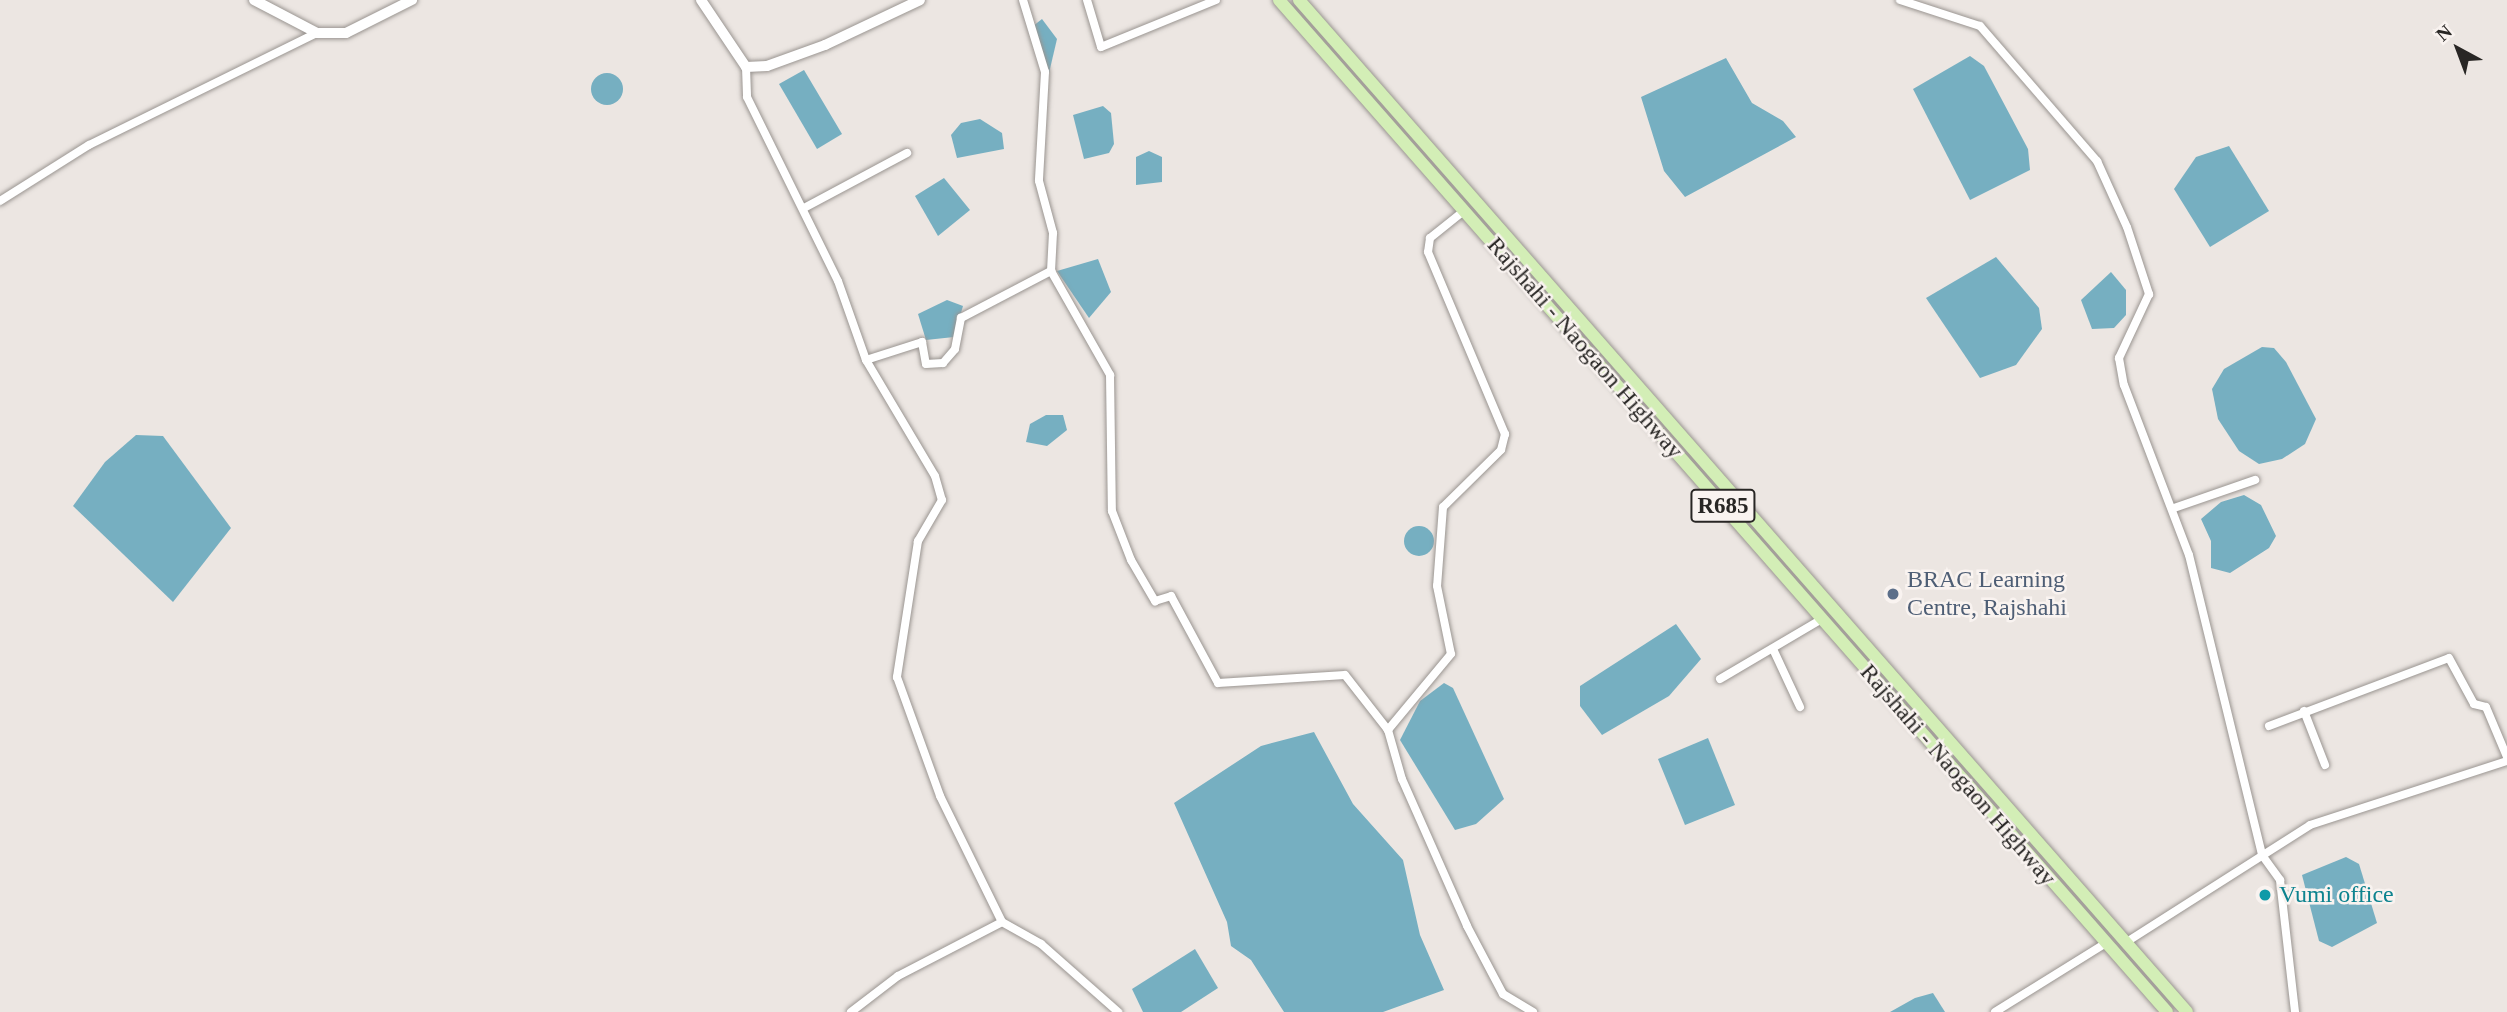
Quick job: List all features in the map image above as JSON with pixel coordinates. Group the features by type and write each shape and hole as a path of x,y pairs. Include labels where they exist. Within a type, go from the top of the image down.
{"main road":[{"path":"254,0 317,33 346,33 412,0"},
{"path":"701,0 746,67 767,66 824,45 920,0"},
{"name":"Rajshahi - Naogaon Highway","path":"1279,0 2167,1012"},
{"name":"Rajshahi - Naogaon Highway","path":"1299,0 2187,1012"},
{"path":"2048,877 2059,867"}],"street":[{"path":"1023,0 1045,72 1039,181 1053,233 1051,271 1110,375 1112,511 1155,601 1171,596 1218,683 1345,675 1388,730 1402,779 1467,926 1503,994 1533,1012"},
{"path":"1087,0 1101,47 1216,0"},
{"path":"1900,0 1980,26 2097,161 2149,293 2119,358 2124,385 2174,508 2262,855 2280,880 2295,1012"},
{"path":"0,201 89,145 317,33"},
{"path":"746,67 747,97 804,208 866,360 935,476 942,500 918,541 897,677 940,796 1002,922 1041,944 1118,1012"},
{"path":"804,208 906,153"},
{"path":"1388,730 1451,654 1437,586 1443,507 1501,450 1505,434 1427,252 1430,238 1465,210"},
{"path":"866,360 922,342 926,364 943,363 955,349 961,318 1051,271"},
{"path":"2174,508 2255,480"},
{"path":"1720,679 1822,619"},
{"path":"1773,649 1800,707"},
{"path":"2125,943 2262,855 2334,813 2507,759 2486,707 2474,704 2449,658 2269,726"},
{"path":"2304,711 2325,765"},
{"path":"851,1012 898,976 1002,922"},
{"path":"1995,1012 2106,943"}],"water":[{"path":"1042,19 1057,39 1049,73 1028,30"},
{"path":"1970,56 1984,66 2028,149 2030,170 1970,200 1913,89"},
{"path":"1726,58 1752,103 1783,121 1796,137 1685,197 1664,171 1641,97"},
{"path":"804,70 842,134 817,149 779,84"},
{"path":"607,73 618,78 623,89 618,100 607,105 596,100 591,89 596,78"},
{"path":"1103,106 1111,113 1114,144 1109,153 1084,159 1073,115"},
{"path":"980,119 1002,133 1004,149 957,158 951,135 961,123"},
{"path":"2229,146 2269,211 2210,247 2174,189 2196,157"},
{"path":"1149,151 1162,157 1162,182 1136,185 1136,157"},
{"path":"944,178 970,210 938,236 915,196"},
{"path":"1996,257 2039,308 2042,329 2016,365 1980,378 1926,298"},
{"path":"1098,259 1111,292 1089,318 1057,271"},
{"path":"2111,272 2126,290 2126,315 2114,328 2092,329 2081,300"},
{"path":"947,300 963,306 954,337 926,340 918,314"},
{"path":"2262,347 2274,348 2286,362 2316,419 2305,444 2282,459 2259,464 2239,451 2218,419 2212,389 2224,369"},
{"path":"1046,415 1063,415 1067,430 1047,446 1026,442 1030,424"},
{"path":"136,435 163,436 231,528 173,602 73,506 105,462"},
{"path":"2244,495 2261,505 2276,536 2269,548 2230,573 2211,568 2211,541 2201,519 2221,502"},
{"path":"1419,526 1430,530 1434,541 1430,552 1419,556 1408,552 1404,541 1408,530"},
{"path":"1676,624 1701,659 1669,696 1602,735 1580,706 1580,686"},
{"path":"1444,683 1453,688 1504,799 1476,824 1455,830 1400,740 1420,701"},
{"path":"1314,732 1353,804 1403,860 1420,935 1444,990 1383,1012 1284,1012 1251,960 1231,946 1227,922 1174,803 1261,746"},
{"path":"1708,738 1735,805 1685,825 1658,759"},
{"path":"2346,857 2359,864 2377,923 2332,947 2319,941 2302,875"},
{"path":"1195,949 1218,988 1181,1012 1143,1012 1132,989"},
{"path":"1933,993 1945,1012 1890,1012 1915,998"}],"place":[{"name":"BRAC Learning Centre, Rajshahi","path":"1893,594"},
{"name":"Vumi office","path":"2265,895"}]}
